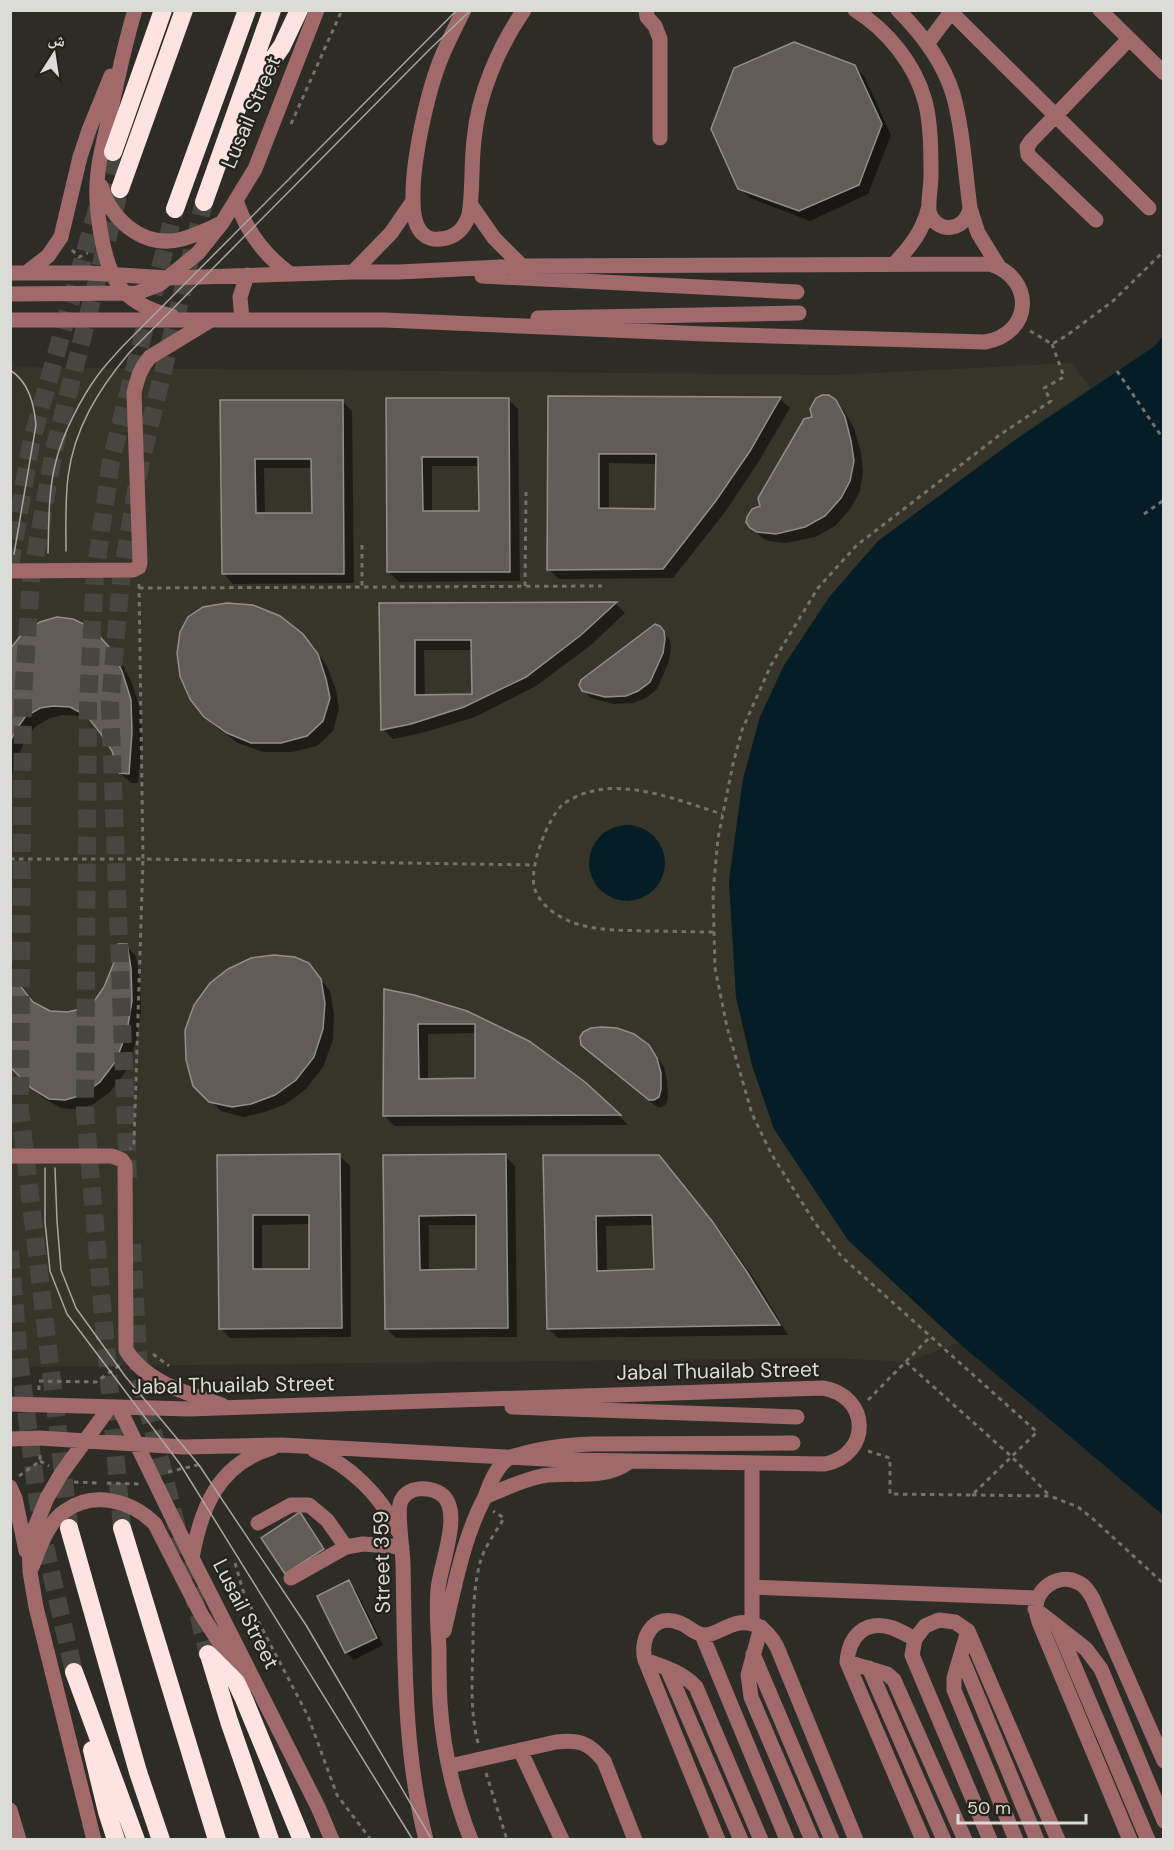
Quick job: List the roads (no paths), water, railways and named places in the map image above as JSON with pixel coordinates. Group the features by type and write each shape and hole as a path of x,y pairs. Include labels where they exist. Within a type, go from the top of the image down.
{"highway":[{"path":"113,152 163,10"},
{"path":"120,189 184,10"},
{"name":"Lusail Street","path":"175,209 247,10"},
{"path":"204,202 272,10"},
{"path":"239,106 255,87 282,46 299,10"},
{"path":"69,1528 138,1772 161,1839"},
{"path":"122,1528 217,1839"},
{"path":"270,1839 208,1654 227,1671 240,1691 302,1839"},
{"path":"116,1839 107,1812 74,1672 136,1839"}],"street":[{"path":"135,10 124,46 98,173 99,223 112,274 125,293 153,309 190,320"},
{"name":"Lusail Street","path":"168,278 198,253 222,223 255,169 317,10"},
{"path":"464,10 441,57 427,105 416,160 412,201 416,225 424,236 435,240 448,239 457,234 465,226 470,215 474,137 482,98 496,61 524,10"},
{"path":"646,10 647,17 656,26 660,39 660,138"},
{"path":"855,10 880,29 895,45 917,80 925,100 930,142 929,206 917,237 894,264"},
{"path":"385,320 705,334 986,342 1004,336 1017,323 1021,314 1022,296 1014,279 999,267 978,233 970,208 958,118 952,93 942,68 913,25 898,10"},
{"path":"1100,10 1164,73"},
{"path":"927,44 950,11 1149,208"},
{"path":"1096,220 1028,155 1027,147 1055,114 1129,39"},
{"path":"26,273 48,256 61,237 80,157 124,46"},
{"path":"98,173 105,200 117,218 134,232 155,240 177,240 222,223"},
{"path":"236,200 245,223 258,244 289,273"},
{"path":"353,272 391,233 412,201"},
{"path":"471,205 494,238 522,266"},
{"path":"929,206 931,218 945,228 962,224 970,208"},
{"path":"10,273 112,274 168,278 289,273 399,272 522,266 990,264 999,267"},
{"path":"399,272 797,292"},
{"path":"242,320 240,297 247,275"},
{"path":"10,294 137,293 150,289 168,278"},
{"path":"10,320 385,320 799,313"},
{"path":"10,571 134,570 139,567 134,393 136,384 143,365 150,357 211,320"},
{"path":"10,1156 112,1156 122,1160 125,1164 126,1350 130,1358 151,1377 230,1408"},
{"name":"Jabal Thuailab Street","path":"10,1404 189,1409 823,1388 840,1393 856,1412 859,1429 854,1446 842,1459 825,1464 752,1463"},
{"path":"370,1403 797,1417"},
{"path":"30,1572 29,1547 47,1498 61,1474 114,1408"},
{"name":"Lusail Street","path":"114,1408 137,1445 332,1839"},
{"path":"10,1439 39,1438 184,1447 282,1445 509,1457 752,1463 752,1587 756,1625 748,1675 751,1697 812,1839"},
{"path":"439,1652 461,1559 490,1483 498,1469 509,1457 536,1449 564,1445 793,1443"},
{"path":"192,1558 200,1519 215,1489 238,1466 266,1450 282,1445"},
{"path":"291,1578 346,1547 402,1543 385,1508 363,1482 336,1461 306,1446"},
{"path":"484,1500 528,1479 546,1475 599,1474 621,1468 630,1461"},
{"path":"14,1482 36,1607 94,1839"},
{"name":"Street 359","path":"426,1839 417,1793 408,1719 399,1512 400,1502 406,1494 420,1488 431,1490 446,1499 452,1516 438,1589 441,1713 450,1766 462,1816 471,1839"},
{"path":"30,1572 45,1536 65,1510 82,1503 103,1500 130,1506 144,1513 155,1524 201,1614 278,1727"},
{"path":"258,1523 291,1505 309,1505 327,1520 346,1547"},
{"path":"1130,1839 1039,1623 1036,1604 1044,1588 1054,1581 1066,1579 1078,1582 1088,1589 1164,1761"},
{"path":"752,1587 1036,1604 1058,1627 1086,1649 1101,1669 1164,1821"},
{"path":"718,1839 642,1650 644,1639 650,1630 658,1623 669,1620 679,1622 702,1635 708,1635 735,1623 756,1625 770,1635 856,1839"},
{"path":"990,1839 912,1655 915,1639 925,1626 939,1620 955,1622 968,1631 1058,1839"},
{"path":"915,1639 880,1625 866,1628 855,1636 848,1648 847,1662 922,1839"},
{"path":"1058,1627 1148,1839"},
{"path":"968,1631 954,1678 954,1689 1016,1839"},
{"path":"702,1635 787,1839"},
{"path":"753,1654 832,1839"},
{"path":"961,1656 1037,1839"},
{"path":"645,1660 688,1679 696,1687 761,1839"},
{"path":"847,1662 887,1674 894,1680 965,1839"},
{"path":"667,1668 741,1839"},
{"path":"869,1668 944,1839"},
{"path":"450,1766 570,1740 584,1743 595,1750 604,1761 635,1839"},
{"path":"520,1750 562,1839"},
{"path":"10,1810 19,1839"}],"water":[{"path":"1163,336 1163,1515 959,1343 848,1240 774,1129 752,1065 736,997 729,881 743,779 760,717 783,667 830,596 878,541 1015,440 1155,346"},
{"path":"620,825 634,825 648,831 659,842 665,856 662,878 654,890 634,901 620,901 606,895 595,884 589,870 589,856 595,842 606,831"}],"tunnel":[{"path":"10,566 31,443 113,152"},
{"path":"69,1524 20,1111 23,695 31,581 54,450 120,189"},
{"path":"128,1178 110,704 121,580 140,466 204,202"},
{"path":"122,1528 85,1112 88,702 95,574 111,461 175,209"},
{"path":"132,1244 139,1374 208,1654"},
{"path":"10,1251 19,1358 42,1533 74,1672"}],"tram line":[{"path":"48,553 50,495 59,450 79,405 101,371 122,347 457,10"},
{"path":"66,551 67,486 71,459 90,410 118,367 129,353 471,10"},
{"path":"10,370 26,387 34,409 36,425 14,554"},
{"path":"45,1168 45,1222 50,1271 67,1314 180,1464 413,1840"},
{"path":"55,1168 61,1270 76,1308 125,1376 199,1465 306,1625 432,1840"}]}
